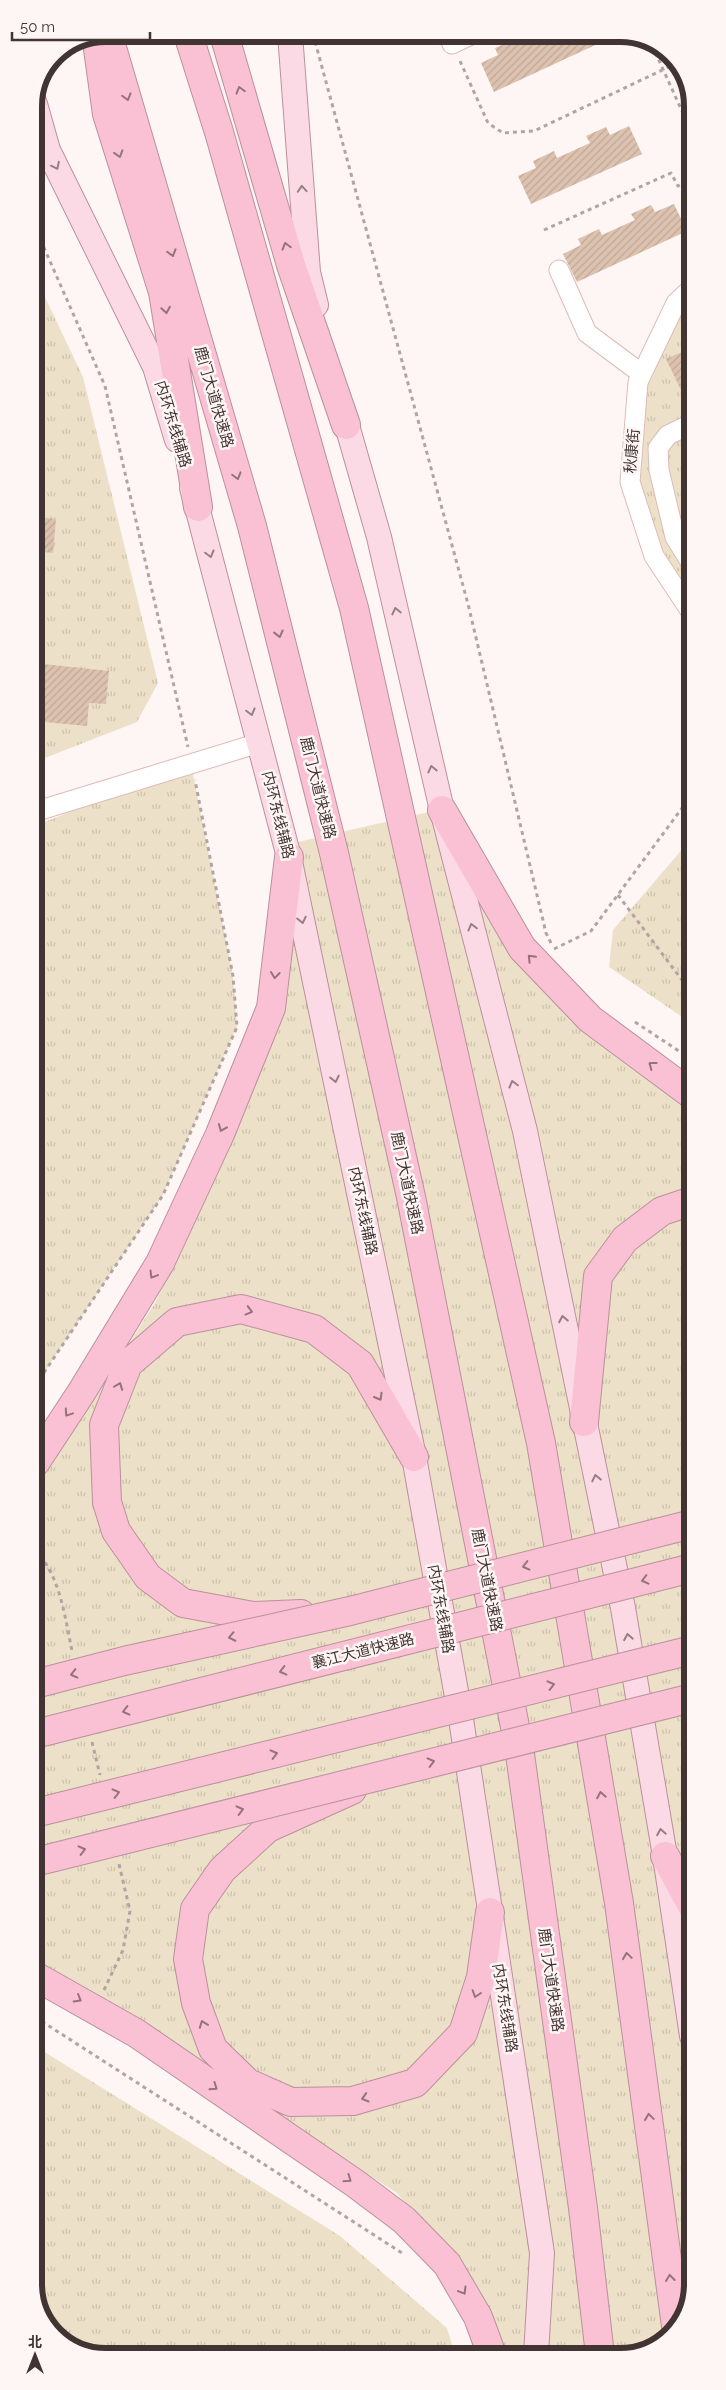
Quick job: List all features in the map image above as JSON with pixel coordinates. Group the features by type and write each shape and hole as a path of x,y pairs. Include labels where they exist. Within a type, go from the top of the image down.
{"highway":[{"name":"鹿门大道快速路","path":"110,42 252,526 334,853 411,1197 519,1747 583,2208 599,2348"},
{"path":"190,42 221,142 354,608 540,1443 620,1903 675,2316"},
{"path":"226,42 292,265 346,425"},
{"path":"98,43 107,114 163,292 198,507"},
{"path":"442,810 522,948 590,1020 684,1088"},
{"path":"42,1452 81,1393 160,1263 220,1134 271,1008 289,857"},
{"path":"584,1422 598,1276 626,1239 662,1211 684,1204"},
{"path":"350,1611 253,1616 184,1603 148,1577 116,1531 107,1502 104,1425 128,1364 177,1322 241,1309 314,1329 360,1364 414,1456"},
{"path":"42,1682 124,1661 350,1611 684,1526"},
{"name":"襄江大道快速路","path":"42,1732 684,1570"},
{"path":"42,1811 684,1652"},
{"path":"42,1860 684,1700"},
{"path":"392,1772 268,1828 222,1870 195,1910 188,1959 196,2003 212,2049 248,2083 291,2102 353,2101 415,2083 463,2033 481,1977 490,1912"},
{"path":"666,1856 684,1891"},
{"path":"42,1980 136,2033 356,2184 404,2220 447,2264 478,2317 489,2348"}],"main road":[{"path":"291,42 308,272 346,425 379,537 442,810 526,1131 623,1608 666,1856 684,1981"},
{"name":"内环东线辅路","path":"42,129 48,150 155,367 198,507 289,857 414,1456 460,1719 542,2253 536,2348"}],"street":[{"path":"559,270 587,333 642,374"},
{"name":"秋康街","path":"684,296 676,303 638,382 630,482 654,556 684,601"},
{"path":"684,427 668,435 658,448 659,470 675,537 684,552"},
{"path":"42,810 259,742"}],"path":[{"path":"315,42 468,604 546,932 558,956"},
{"path":"452,43 488,123 503,133 534,131 670,66"},
{"path":"655,53 684,116"},
{"path":"544,230 671,173 678,186 684,183"},
{"path":"42,243 105,386 192,764 233,976 237,1027 163,1195 42,1376"},
{"path":"554,949 591,931 684,805"},
{"path":"618,895 684,983"},
{"path":"629,1018 684,1054"},
{"path":"42,1557 60,1597 73,1654"},
{"path":"92,1740 100,1778"},
{"path":"102,1995 123,1950 130,1911 117,1854"},
{"path":"42,2021 410,2258"}],"green space":[{"path":"42,291 83,377 158,683 137,722 42,760"},
{"path":"684,301 684,601 654,556 630,482 638,382"},
{"path":"191,764 233,976 237,1027 163,1195 42,1376 42,823"},
{"path":"433,811 565,1010 684,1103 684,2283 679,2308 668,2326 644,2343 632,2346 619,2348 500,2348 462,2270 397,2193 42,1965 42,1479 155,1303 217,1173 288,994 298,842"},
{"path":"684,847 684,1018 609,967 613,930"},
{"path":"42,2050 340,2236 447,2328 453,2348 102,2347 82,2343 71,2337 64,2332 47,2308 42,2283"}],"building":[{"path":"508,43 519,43 520,45 525,43 600,43 494,92 481,63 498,55 495,48"},
{"path":"629,126 642,154 531,204 518,176 536,168 533,161 554,151 557,158 590,143 586,136 606,127 610,135"},
{"path":"674,204 684,225 684,232 577,282 563,254 581,245 578,239 599,229 602,235 635,220 631,214 651,205 655,212"},
{"path":"684,351 684,396 666,359"},
{"path":"42,518 56,519 53,553 42,552"},
{"path":"42,664 109,671 106,704 89,703 87,726 42,722"}]}
